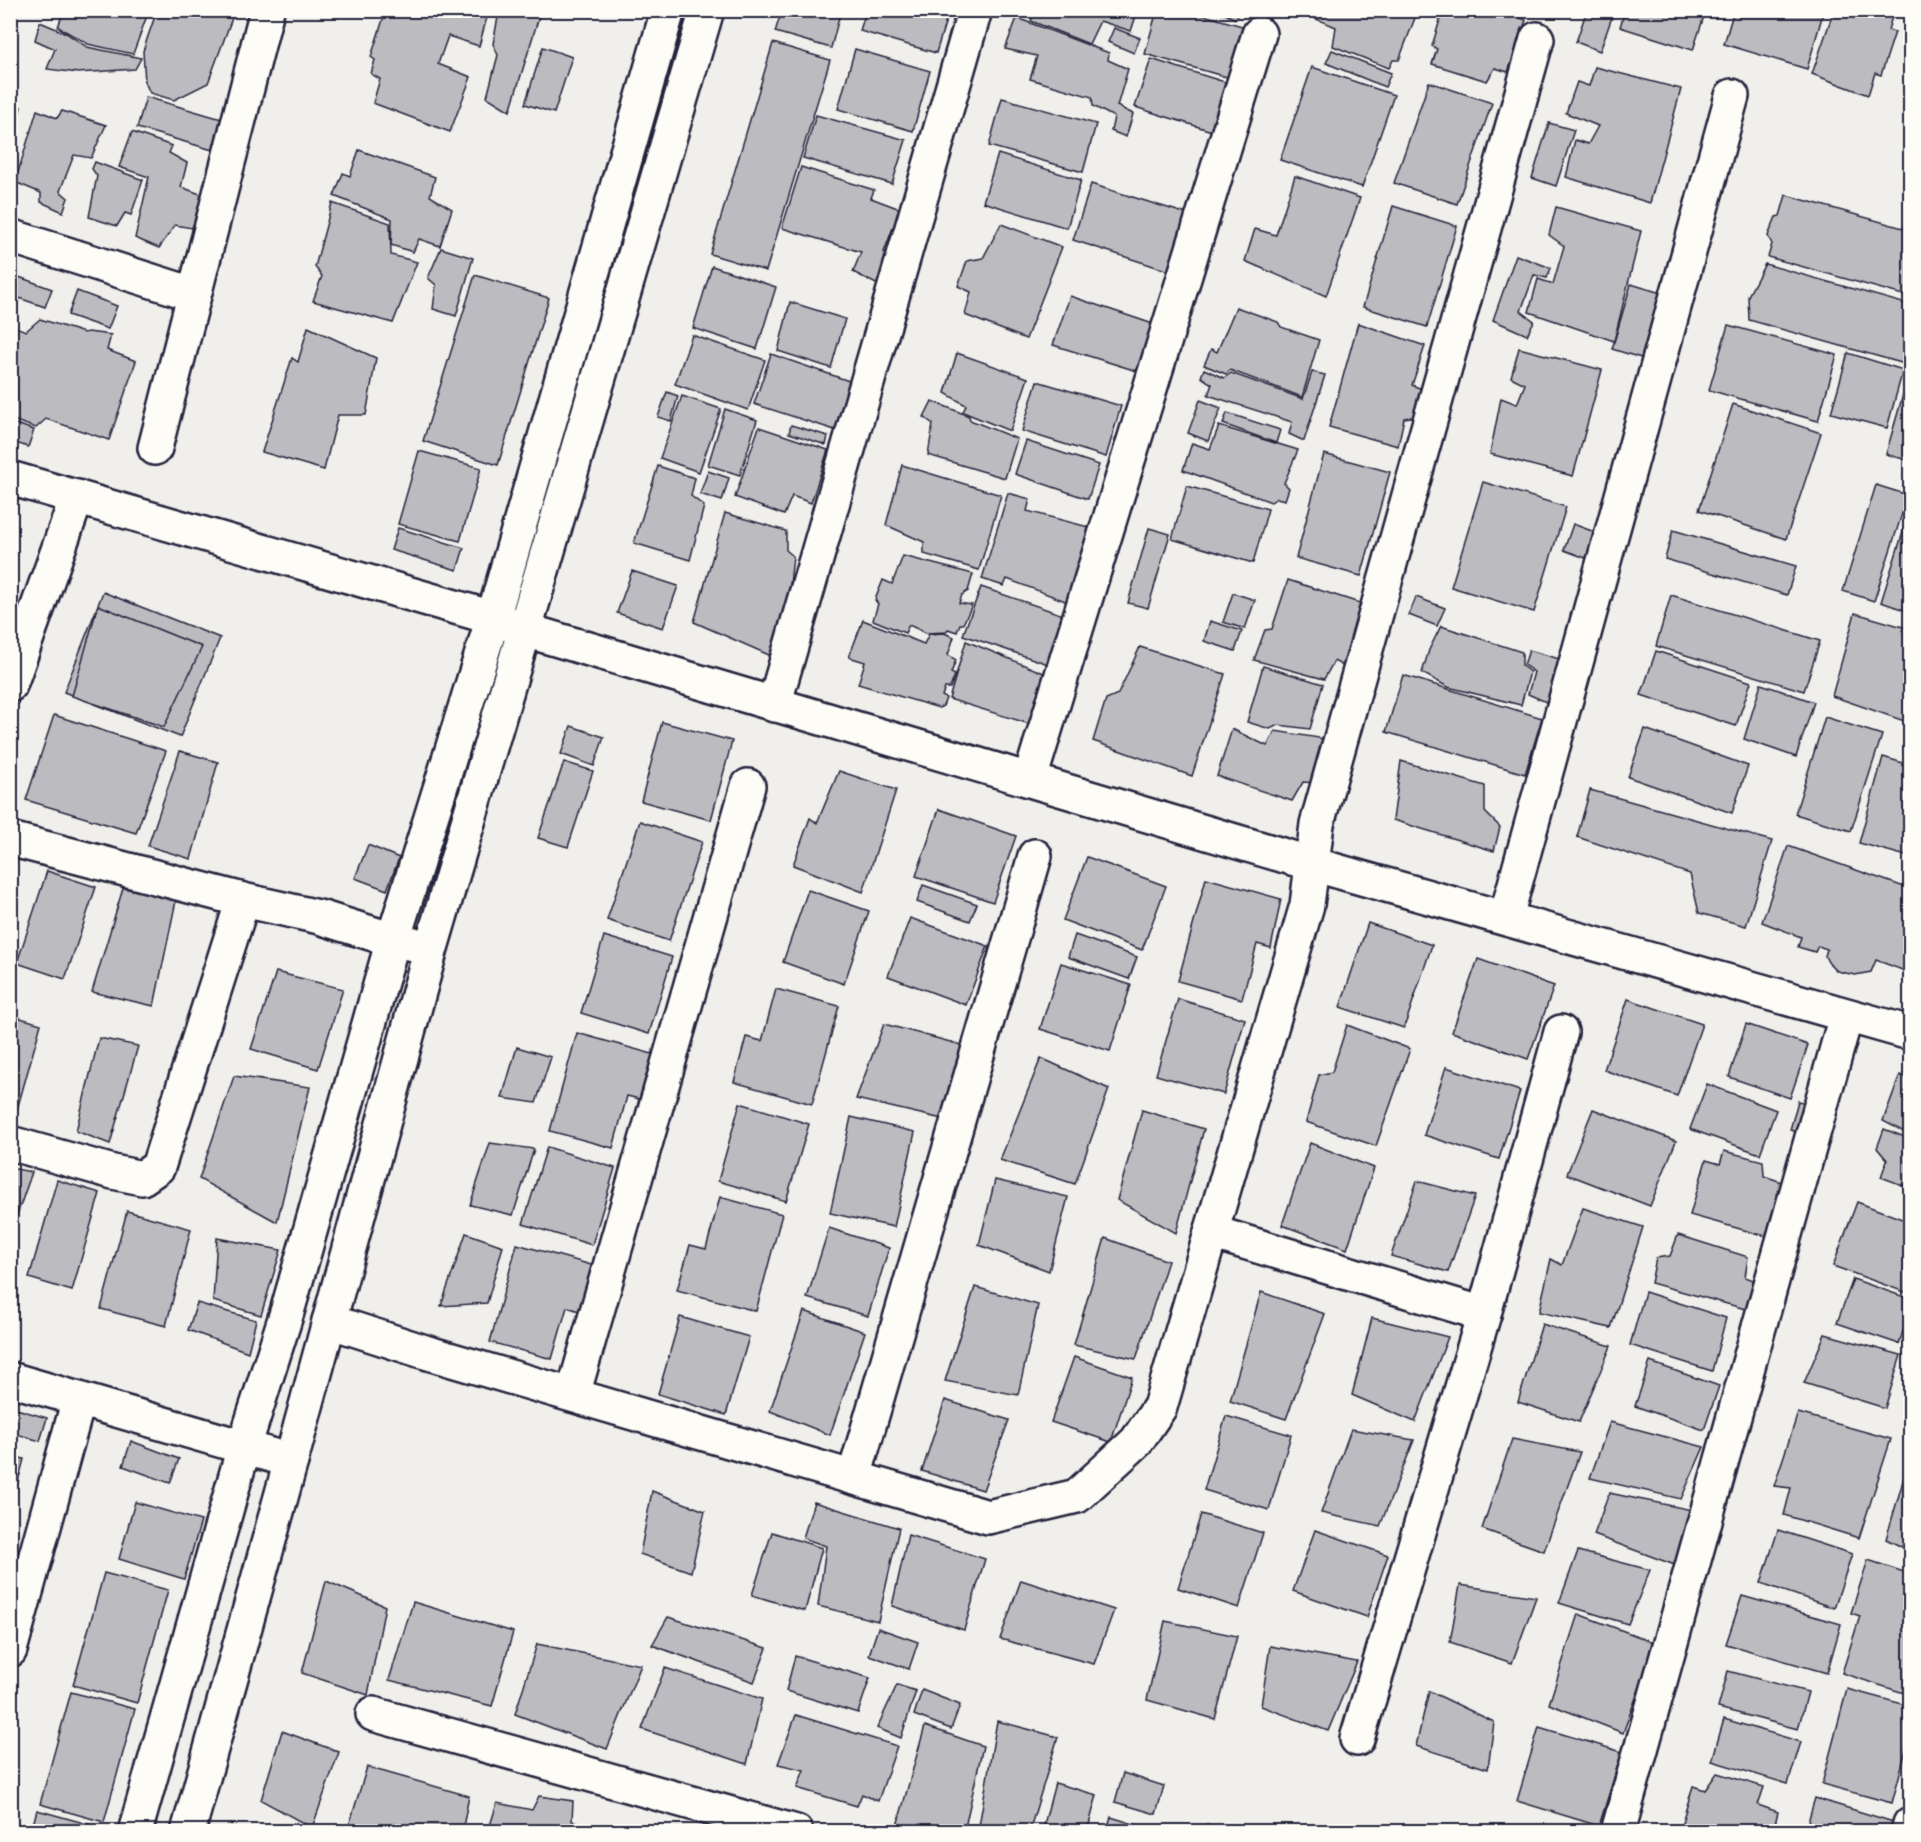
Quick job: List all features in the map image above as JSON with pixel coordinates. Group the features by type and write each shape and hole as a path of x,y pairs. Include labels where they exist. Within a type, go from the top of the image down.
{"street":[{"path":"155,448 267,10"},
{"path":"135,1832 244,1447 287,1312 393,940 493,618 668,10"},
{"path":"188,1832 431,948 707,10"},
{"path":"774,705 975,10"},
{"path":"1030,778 1259,34"},
{"path":"329,1321 425,1352 988,1517 1077,1496 1136,1442 1161,1407 1307,905 1317,824 1537,39"},
{"path":"1506,917 1732,96"},
{"path":"10,237 193,294"},
{"path":"10,478 493,618 525,630 774,705 1030,778 1312,864 1911,1033"},
{"path":"10,685 76,497"},
{"path":"573,1395 748,786"},
{"path":"10,839 243,900 319,917 393,940 431,948"},
{"path":"854,1477 1035,856"},
{"path":"10,1143 142,1178 158,1167 243,900"},
{"path":"1619,1828 1846,1016"},
{"path":"1357,1739 1484,1314 1562,1032"},
{"path":"1211,1232 1484,1314"},
{"path":"10,1379 291,1461"},
{"path":"10,1650 79,1399"},
{"path":"373,1714 796,1832"},
{"path":"1908,1832 1911,1824"}],"building":[{"path":"64,10 149,10 133,54 88,44 58,27"},
{"path":"157,10 235,10 208,83 174,100 150,93 145,82 143,51"},
{"path":"386,10 489,10 479,46 448,36 438,64 471,77 450,132 373,103 380,79 371,74 375,60 371,57"},
{"path":"519,10 541,10 510,111 487,97 498,55 493,44 498,17 516,17"},
{"path":"782,10 841,10 831,48 775,32"},
{"path":"866,10 949,10 936,53 860,31"},
{"path":"1036,10 1138,10 1131,31 1100,21 1089,44 1031,21"},
{"path":"1157,10 1186,10 1249,28 1234,79 1145,54"},
{"path":"1215,10 1240,10 1236,19"},
{"path":"1317,10 1418,10 1399,60 1393,60 1389,68 1333,46 1336,27 1314,18"},
{"path":"1443,10 1497,10 1526,20 1508,72 1495,68 1487,81 1432,64 1437,49 1432,46"},
{"path":"1587,10 1596,10 1612,17 1600,51 1576,42"},
{"path":"1625,10 1706,10 1693,50 1620,27"},
{"path":"1734,10 1824,10 1807,69 1724,44"},
{"path":"1834,10 1894,10 1888,30 1895,32 1881,75 1875,73 1868,95 1812,74"},
{"path":"1017,18 1109,53 1108,60 1128,69 1117,106 1133,114 1126,137 1111,131 1114,117 1093,106 1092,97 1030,79 1037,56 1005,49"},
{"path":"40,22 66,33 87,47 141,58 135,69 78,73 47,69 55,49 35,40"},
{"path":"1114,28 1140,38 1134,53 1108,42"},
{"path":"773,43 830,60 766,271 710,254"},
{"path":"543,47 572,57 554,113 525,104"},
{"path":"855,49 930,71 913,131 838,109"},
{"path":"1332,50 1391,73 1385,87 1326,63"},
{"path":"1151,59 1231,84 1215,132 1135,107"},
{"path":"1312,67 1394,95 1362,187 1280,160"},
{"path":"1595,67 1681,89 1650,203 1566,177 1575,140 1588,144 1598,126 1566,113 1577,82 1589,86"},
{"path":"1429,82 1492,103 1457,204 1394,183"},
{"path":"146,97 225,120 216,151 137,128"},
{"path":"1002,98 1096,124 1083,172 989,146"},
{"path":"10,103 21,107 10,148"},
{"path":"37,110 57,118 62,111 106,125 91,158 74,155 60,191 68,198 63,212 41,202 41,193 15,182"},
{"path":"816,115 906,140 892,184 803,158"},
{"path":"1549,123 1574,130 1556,186 1532,178"},
{"path":"132,132 172,146 169,153 187,163 181,187 203,195 192,228 175,225 159,248 135,238 149,177 119,167"},
{"path":"359,150 435,177 430,196 452,209 440,246 419,239 413,252 391,245 392,219 334,196 343,173 350,176"},
{"path":"998,154 1081,180 1067,228 983,202"},
{"path":"95,162 143,180 131,215 125,213 117,226 89,217 97,176 92,169"},
{"path":"801,167 874,190 871,198 900,209 884,252 898,256 880,286 853,272 861,252 782,228"},
{"path":"1295,176 1360,198 1326,296 1245,261 1255,229 1276,235"},
{"path":"1091,184 1187,214 1169,271 1073,240"},
{"path":"1786,195 1910,230 1910,297 1768,257 1772,244 1768,236 1776,217 1780,216"},
{"path":"332,203 390,223 391,255 417,262 393,323 313,301 322,276 315,267"},
{"path":"1393,206 1457,226 1427,327 1363,307"},
{"path":"1556,207 1641,231 1614,341 1529,312 1538,279 1553,284 1564,246 1549,235"},
{"path":"1001,224 1062,247 1026,339 965,315 971,292 958,286 967,261 983,258"},
{"path":"441,248 473,258 456,316 433,309 436,285 428,278"},
{"path":"1516,255 1551,268 1547,278 1534,275 1521,311 1534,321 1527,335 1493,320"},
{"path":"1765,264 1910,305 1910,345 1905,364 1749,320 1748,296"},
{"path":"712,266 776,287 757,349 693,328"},
{"path":"475,275 549,298 498,465 423,441"},
{"path":"19,277 52,289 45,307 13,296"},
{"path":"1631,284 1661,293 1641,358 1612,349"},
{"path":"77,291 117,306 108,329 68,315"},
{"path":"1070,296 1159,326 1137,371 1053,345"},
{"path":"790,302 845,319 831,368 778,351"},
{"path":"1236,307 1278,322 1281,327 1319,340 1302,397 1230,370 1226,374 1204,365 1211,349 1217,352"},
{"path":"40,319 84,333 111,335 107,350 136,361 109,440 46,419 36,428 10,419 10,325 26,331"},
{"path":"1358,323 1425,346 1412,385 1422,389 1418,416 1404,418 1398,446 1329,427"},
{"path":"1728,325 1837,355 1818,421 1709,390"},
{"path":"308,327 376,358 366,415 338,415 324,470 262,452 292,358 298,362"},
{"path":"692,335 765,360 748,410 675,384"},
{"path":"1519,348 1602,370 1573,476 1490,454 1501,398 1517,404 1525,384 1511,377"},
{"path":"957,353 1028,378 1010,431 963,412 966,405 945,393"},
{"path":"1848,353 1903,370 1887,428 1831,413"},
{"path":"771,354 852,382 838,431 754,404"},
{"path":"1204,369 1224,378 1231,373 1303,399 1312,372 1325,375 1304,441 1289,434 1292,422 1208,395 1212,384 1201,377"},
{"path":"1910,370 1910,461 1886,454"},
{"path":"1037,381 1121,406 1106,457 1022,431"},
{"path":"667,392 678,396 671,421 658,417"},
{"path":"682,396 721,409 699,472 660,458"},
{"path":"1200,400 1221,408 1208,441 1188,433"},
{"path":"932,401 969,416 970,420 1017,439 1005,478 928,455 933,424 924,417"},
{"path":"1733,404 1821,433 1786,539 1699,510"},
{"path":"725,409 757,420 740,475 708,465"},
{"path":"1227,413 1280,430 1276,443 1223,424"},
{"path":"10,422 34,430 28,447 10,441"},
{"path":"791,425 828,436 826,445 789,433"},
{"path":"1219,426 1298,450 1284,483 1289,488 1285,500 1277,498 1271,502 1183,470 1192,443 1210,449"},
{"path":"759,427 828,450 811,503 792,496 784,515 735,497"},
{"path":"1026,441 1099,465 1088,499 1015,474"},
{"path":"419,451 481,468 460,541 398,524"},
{"path":"1324,454 1390,472 1361,576 1296,558"},
{"path":"902,465 1001,495 979,570 924,554 924,542 886,525"},
{"path":"658,466 695,478 691,496 704,506 690,560 634,543"},
{"path":"708,471 729,478 722,501 700,494"},
{"path":"1483,482 1566,507 1534,612 1451,587"},
{"path":"1876,485 1908,495 1874,601 1843,591"},
{"path":"1187,486 1268,509 1253,563 1172,539"},
{"path":"1008,493 1030,499 1027,511 1096,529 1076,605 1007,579 1004,586 982,579"},
{"path":"1910,510 1910,612 1881,602"},
{"path":"725,513 786,531 786,550 793,556 790,585 800,591 778,659 694,622"},
{"path":"1573,524 1600,534 1591,560 1564,550"},
{"path":"398,528 464,548 457,570 391,550"},
{"path":"1149,528 1170,534 1148,608 1128,603"},
{"path":"1673,530 1796,566 1787,595 1665,559"},
{"path":"903,556 973,574 968,591 962,595 959,603 972,605 957,632 948,629 946,632 926,633 909,625 905,633 873,620 878,604 875,600 883,580 892,584"},
{"path":"632,571 678,586 663,628 617,613"},
{"path":"1288,580 1369,606 1350,670 1334,661 1324,679 1254,660 1265,630 1272,629"},
{"path":"981,587 1069,617 1054,666 963,635"},
{"path":"103,592 220,638 180,737 64,692"},
{"path":"1233,593 1255,600 1245,629 1223,622"},
{"path":"1671,595 1820,641 1804,691 1656,646"},
{"path":"1416,597 1445,608 1437,626 1409,615"},
{"path":"98,605 202,647 164,727 72,696"},
{"path":"1855,613 1910,629 1910,682 1905,696 1910,699 1910,723 1832,696"},
{"path":"863,620 924,644 929,634 944,633 954,637 948,655 956,660 951,673 955,675 950,688 945,688 942,696 946,698 943,706 939,708 858,684 865,662 849,657"},
{"path":"1210,621 1242,631 1235,651 1204,641"},
{"path":"1441,626 1522,652 1522,666 1530,672 1521,705 1448,687 1422,673 1429,650"},
{"path":"966,641 1051,676 1036,726 949,699"},
{"path":"1140,647 1225,674 1192,776 1093,741 1106,699 1118,694"},
{"path":"1529,650 1566,661 1553,705 1528,694 1534,672 1524,665"},
{"path":"1656,651 1751,682 1736,726 1641,695"},
{"path":"1263,666 1323,684 1310,729 1278,725 1270,729 1247,722"},
{"path":"1403,675 1542,718 1525,774 1386,732"},
{"path":"1761,684 1814,702 1796,757 1744,739"},
{"path":"54,715 166,751 136,833 26,800"},
{"path":"1825,717 1882,735 1851,831 1795,814"},
{"path":"662,722 732,741 711,820 641,801"},
{"path":"571,726 604,737 594,766 561,754"},
{"path":"1232,729 1267,746 1275,731 1332,740 1316,783 1303,782 1292,801 1217,776"},
{"path":"1645,729 1748,766 1732,813 1628,777"},
{"path":"180,751 218,762 191,859 148,846"},
{"path":"1883,757 1910,765 1910,857 1859,843"},
{"path":"1401,761 1485,786 1485,812 1500,827 1494,851 1393,820"},
{"path":"564,762 593,771 568,847 538,838"},
{"path":"839,771 896,790 863,892 793,865 810,818 817,823"},
{"path":"1590,790 1772,841 1746,926 1699,913 1690,874 1577,837"},
{"path":"939,809 1016,836 993,902 916,876"},
{"path":"640,821 702,842 669,941 607,920"},
{"path":"368,845 399,858 387,890 355,878"},
{"path":"1788,846 1910,889 1910,973 1876,960 1871,972 1855,975 1837,971 1825,956 1827,949 1818,946 1815,952 1798,947 1801,937 1762,922"},
{"path":"1087,857 1166,886 1142,950 1063,920"},
{"path":"47,871 96,887 65,979 17,963"},
{"path":"1206,878 1281,899 1271,948 1257,944 1242,999 1178,981"},
{"path":"923,885 977,904 970,921 917,902"},
{"path":"123,888 177,896 154,1006 92,992"},
{"path":"808,890 869,911 844,984 783,962"},
{"path":"910,918 988,946 966,1005 888,976"},
{"path":"1368,923 1432,945 1404,1028 1340,1007"},
{"path":"1075,935 1137,957 1129,979 1068,957"},
{"path":"604,936 672,957 649,1034 581,1013"},
{"path":"1478,959 1554,986 1528,1059 1452,1032"},
{"path":"1061,963 1131,985 1110,1051 1040,1029"},
{"path":"276,972 343,989 318,1069 251,1049"},
{"path":"776,989 839,1006 812,1104 734,1082 746,1037 762,1041"},
{"path":"1178,999 1245,1019 1224,1094 1156,1075"},
{"path":"1628,999 1702,1024 1677,1096 1604,1070"},
{"path":"10,1015 41,1024 13,1124 10,1122"},
{"path":"884,1024 969,1047 951,1121 856,1099"},
{"path":"1746,1024 1808,1045 1790,1098 1729,1077"},
{"path":"1347,1025 1410,1049 1376,1146 1306,1122 1319,1075 1332,1072"},
{"path":"577,1033 656,1055 643,1100 627,1096 613,1148 550,1131"},
{"path":"99,1038 138,1046 110,1144 76,1131"},
{"path":"517,1047 551,1057 536,1103 502,1098"},
{"path":"1041,1058 1109,1089 1075,1184 1000,1160"},
{"path":"1446,1067 1520,1091 1499,1159 1424,1135"},
{"path":"1900,1075 1910,1079 1910,1135 1883,1121"},
{"path":"234,1076 310,1087 277,1222 199,1179"},
{"path":"1707,1084 1776,1110 1760,1154 1690,1129"},
{"path":"1798,1101 1816,1105 1807,1134 1790,1130"},
{"path":"740,1103 809,1124 786,1201 718,1181"},
{"path":"1593,1109 1676,1141 1650,1206 1567,1174"},
{"path":"1142,1110 1204,1129 1176,1233 1117,1200"},
{"path":"851,1117 915,1132 894,1227 830,1213"},
{"path":"1884,1129 1910,1139 1910,1188 1881,1177 1887,1160 1877,1148"},
{"path":"490,1143 534,1149 513,1215 470,1205"},
{"path":"1310,1143 1374,1168 1347,1249 1282,1225"},
{"path":"547,1147 615,1168 592,1245 523,1224"},
{"path":"1724,1151 1763,1161 1764,1176 1785,1183 1769,1237 1690,1215 1706,1160 1720,1164"},
{"path":"10,1168 32,1172 10,1235"},
{"path":"57,1180 100,1193 72,1291 29,1278"},
{"path":"995,1180 1068,1197 1049,1271 979,1245"},
{"path":"1417,1181 1475,1196 1448,1272 1391,1256"},
{"path":"720,1197 782,1214 756,1311 677,1290 690,1245 706,1249"},
{"path":"1857,1202 1910,1222 1910,1294 1833,1266"},
{"path":"1583,1208 1643,1227 1611,1328 1539,1312 1551,1259 1562,1265"},
{"path":"127,1211 191,1229 166,1326 101,1309"},
{"path":"829,1228 889,1248 868,1316 807,1298"},
{"path":"466,1233 503,1246 487,1303 441,1306"},
{"path":"1678,1235 1748,1257 1745,1277 1765,1284 1760,1313 1651,1283 1656,1258 1670,1256"},
{"path":"217,1238 281,1250 261,1315 213,1301"},
{"path":"1105,1238 1168,1261 1136,1359 1074,1345"},
{"path":"517,1244 595,1266 582,1312 567,1307 552,1359 490,1342"},
{"path":"1853,1279 1910,1299 1910,1309 1899,1344 1837,1323"},
{"path":"975,1287 1038,1305 1018,1395 945,1381"},
{"path":"1261,1292 1325,1314 1286,1419 1230,1401"},
{"path":"1645,1292 1726,1318 1712,1371 1630,1345"},
{"path":"197,1303 256,1320 248,1352 188,1330"},
{"path":"804,1311 865,1332 830,1435 770,1411"},
{"path":"680,1317 749,1337 726,1415 658,1394"},
{"path":"1372,1318 1448,1337 1415,1422 1352,1395"},
{"path":"1542,1324 1611,1346 1579,1422 1518,1402"},
{"path":"1825,1334 1901,1355 1885,1408 1804,1383"},
{"path":"1074,1357 1132,1377 1111,1442 1051,1422"},
{"path":"1650,1362 1719,1386 1704,1430 1635,1406"},
{"path":"945,1400 1009,1420 983,1490 922,1471"},
{"path":"10,1407 47,1418 40,1441 10,1432"},
{"path":"1798,1413 1891,1439 1859,1538 1784,1515 1791,1488 1774,1486"},
{"path":"1226,1416 1291,1435 1269,1510 1204,1490"},
{"path":"1610,1422 1704,1447 1681,1499 1590,1478"},
{"path":"1351,1429 1414,1440 1380,1526 1321,1513"},
{"path":"1512,1439 1580,1452 1544,1551 1482,1529"},
{"path":"131,1441 179,1459 170,1483 123,1466"},
{"path":"10,1455 24,1459 10,1512"},
{"path":"1910,1457 1910,1551 1886,1539"},
{"path":"652,1491 705,1511 691,1572 640,1554"},
{"path":"1609,1493 1697,1511 1680,1567 1594,1535"},
{"path":"135,1502 201,1521 184,1579 119,1559"},
{"path":"814,1502 899,1528 878,1621 818,1606 826,1546 803,1538"},
{"path":"1201,1514 1263,1533 1239,1608 1178,1588"},
{"path":"1315,1530 1388,1555 1367,1617 1293,1591"},
{"path":"1778,1530 1852,1554 1834,1608 1761,1583"},
{"path":"772,1532 822,1548 805,1611 752,1595"},
{"path":"908,1535 985,1559 964,1630 892,1606"},
{"path":"1578,1551 1650,1570 1628,1624 1559,1603"},
{"path":"1868,1560 1910,1574 1910,1695 1842,1673 1860,1616 1851,1613"},
{"path":"104,1573 168,1590 137,1703 73,1685"},
{"path":"1021,1580 1114,1610 1094,1664 1000,1639"},
{"path":"326,1581 385,1606 368,1695 302,1673"},
{"path":"1460,1585 1536,1597 1512,1663 1450,1642"},
{"path":"1742,1596 1841,1624 1827,1673 1726,1644"},
{"path":"413,1602 513,1632 492,1706 389,1680"},
{"path":"1578,1614 1656,1643 1623,1733 1549,1704"},
{"path":"668,1617 767,1648 754,1682 652,1645"},
{"path":"1165,1621 1237,1636 1215,1719 1147,1700"},
{"path":"878,1628 918,1642 909,1669 869,1655"},
{"path":"537,1644 641,1665 607,1749 515,1714"},
{"path":"1270,1646 1357,1662 1328,1731 1261,1706"},
{"path":"795,1656 870,1678 858,1713 786,1691"},
{"path":"665,1668 762,1699 747,1764 642,1729"},
{"path":"1728,1671 1808,1692 1798,1729 1718,1708"},
{"path":"897,1685 916,1691 901,1738 877,1728"},
{"path":"1847,1689 1910,1706 1910,1735 1892,1803 1822,1784"},
{"path":"922,1690 960,1705 951,1729 914,1715"},
{"path":"1429,1691 1494,1722 1488,1769 1416,1746"},
{"path":"71,1692 135,1709 104,1822 40,1804"},
{"path":"796,1715 897,1746 878,1801 862,1794 857,1806 797,1788 804,1770 778,1764"},
{"path":"1724,1719 1801,1742 1788,1784 1712,1761"},
{"path":"997,1721 1058,1737 1029,1832 978,1832"},
{"path":"925,1726 983,1746 964,1832 922,1832 897,1826"},
{"path":"1539,1727 1622,1752 1599,1826 1517,1801"},
{"path":"282,1731 339,1752 312,1828 261,1800"},
{"path":"367,1767 469,1796 462,1832 347,1832"},
{"path":"1123,1773 1164,1786 1156,1814 1115,1802"},
{"path":"1717,1773 1764,1787 1758,1805 1778,1812 1773,1832 1679,1832 1693,1786 1705,1790"},
{"path":"1055,1783 1097,1795 1087,1832 1042,1832"},
{"path":"539,1796 573,1801 572,1821 595,1826 594,1832 488,1832 497,1803 532,1810"},
{"path":"1815,1798 1900,1824 1897,1832 1805,1832"},
{"path":"37,1810 102,1828 101,1832 31,1832"},
{"path":"1111,1817 1140,1826 1138,1832 1106,1832"},
{"path":"1207,1824 1232,1832 1205,1832"}]}
